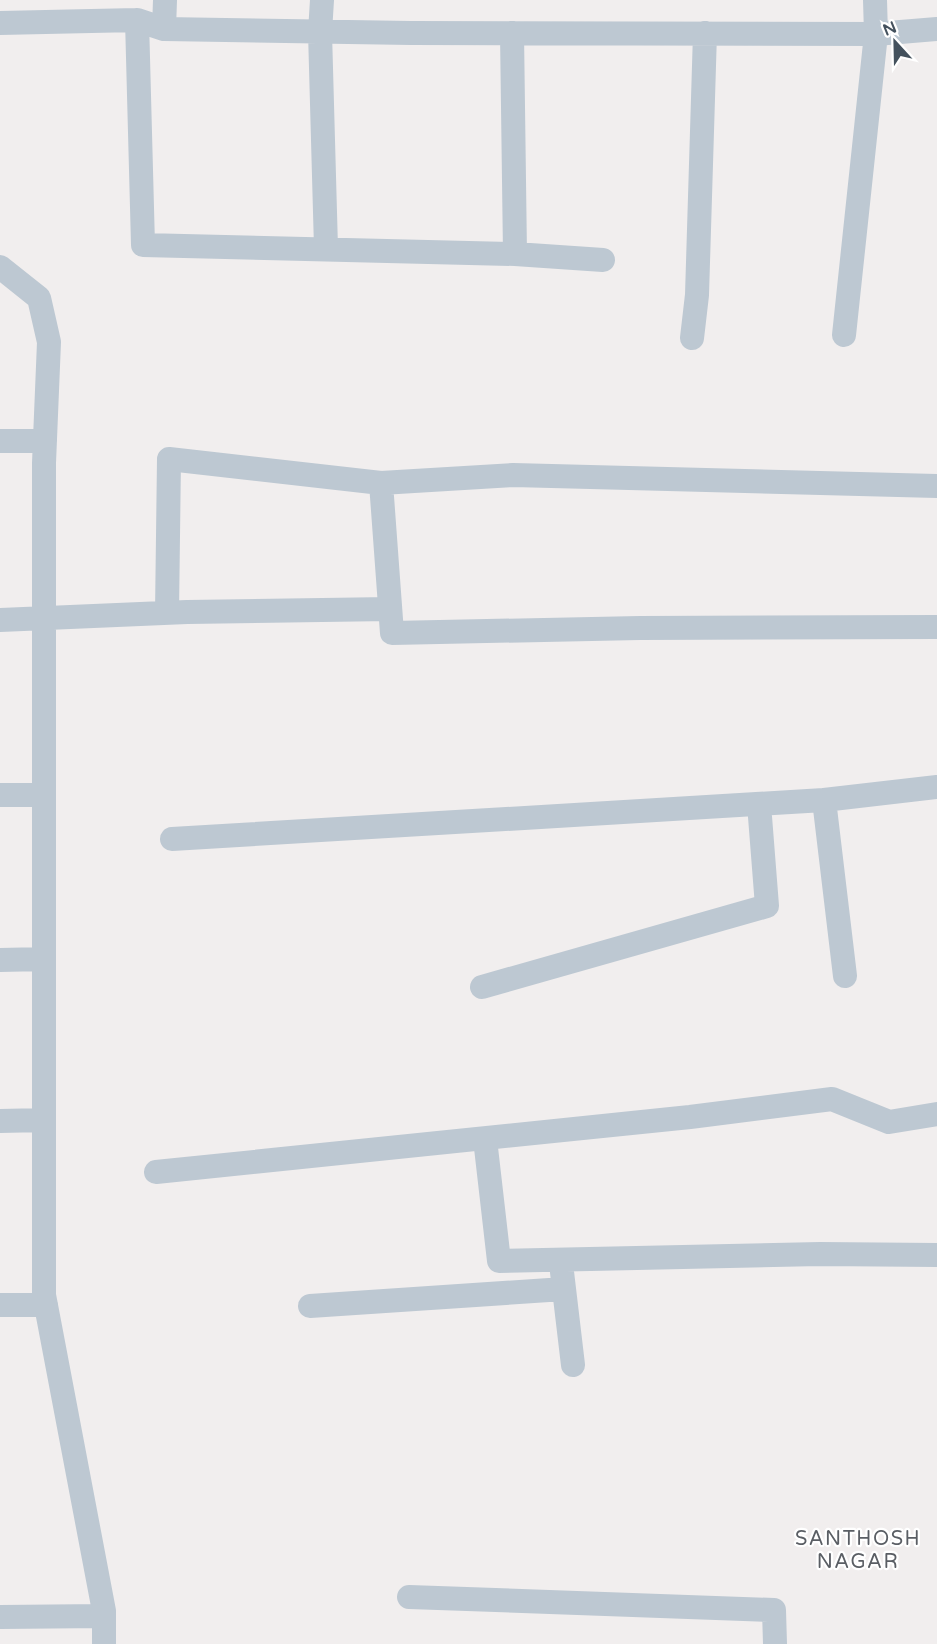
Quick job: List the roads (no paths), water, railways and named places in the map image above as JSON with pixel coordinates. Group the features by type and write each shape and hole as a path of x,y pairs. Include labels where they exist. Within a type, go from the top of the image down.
{"street":[{"path":"164,29 165,0"},
{"path":"322,0 320,32 326,248"},
{"path":"844,335 876,34 876,0"},
{"path":"137,20 143,244 515,254 603,260"},
{"path":"0,22 137,20 164,29 320,32 876,34 937,29"},
{"path":"512,33 515,254"},
{"path":"692,338 697,295 705,33"},
{"path":"0,267 39,298 49,342 45,441 44,620 46,1305 104,1616 104,1644"},
{"path":"0,441 45,441"},
{"path":"167,613 169,459 381,483 513,475 937,486"},
{"path":"381,483 392,633 652,628 937,627"},
{"path":"0,620 44,620 167,613 390,609"},
{"path":"172,838 824,800 937,787"},
{"path":"0,795 44,795"},
{"path":"824,800 845,975"},
{"path":"482,987 767,906 759,804"},
{"path":"0,960 44,959"},
{"path":"156,1172 485,1139 832,1099 889,1122 937,1114"},
{"path":"0,1121 44,1120"},
{"path":"485,1139 499,1261 820,1254 937,1256"},
{"path":"561,1260 573,1365"},
{"path":"310,1306 564,1289"},
{"path":"0,1305 46,1305"},
{"path":"409,1597 774,1610 775,1644"},
{"path":"0,1617 104,1616"}],"district":[{"name":"SANTHOSH NAGAR","path":"858,1550"}]}
